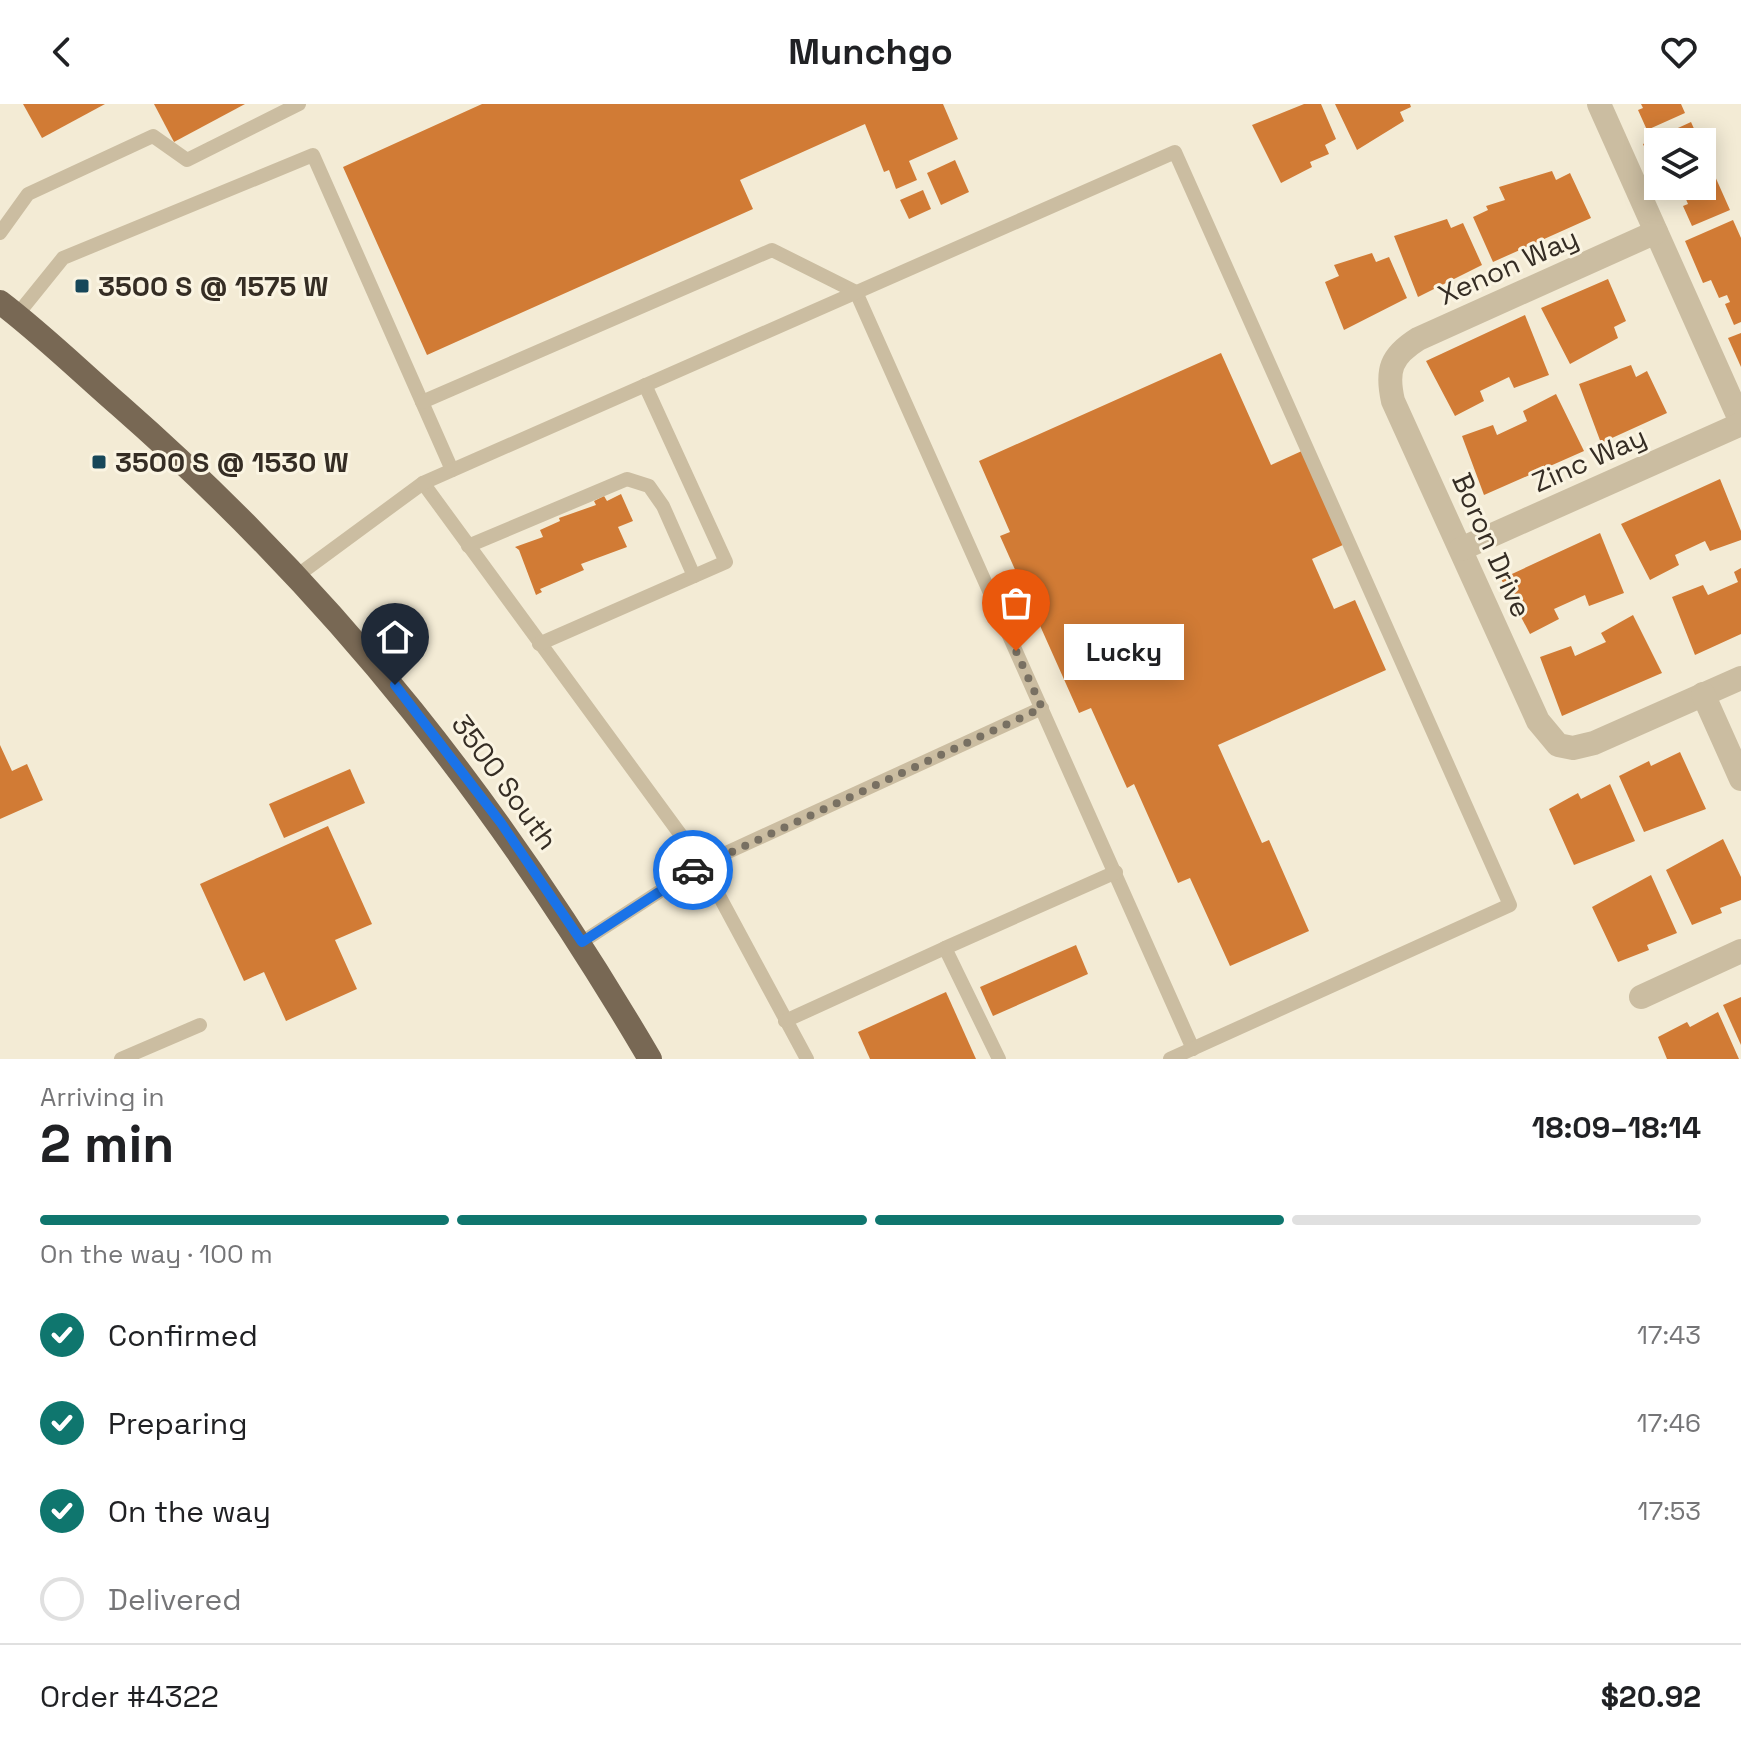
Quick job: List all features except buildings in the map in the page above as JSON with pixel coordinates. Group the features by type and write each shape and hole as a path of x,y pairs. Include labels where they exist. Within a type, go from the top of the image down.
{"main road":[{"name":"3500 South","path":"8,309 179,457 298,575 403,696 501,823 582,942 650,1059"}],"street":[{"path":"1599,104 1741,423"},
{"name":"Xenon Way","path":"1390,363 1400,350 1418,339 1656,232"},
{"name":"Boron Drive","path":"1390,363 1389,381 1393,401 1538,721 1558,745 1573,748 1594,743 1703,694"},
{"name":"Zinc Way","path":"1461,549 1741,423"},
{"path":"1741,678 1703,694 1741,779"},
{"path":"1641,997 1741,951"}],"lane":[{"path":"0,233 28,194 153,136 187,160 299,104"},
{"path":"298,575 423,483 1175,152 1296,418 1510,905 1170,1059"},
{"path":"8,309 63,258 313,155 452,470"},
{"path":"422,402 772,250 856,292 1193,1049"},
{"path":"539,644 726,562 645,385"},
{"path":"468,546 627,479 649,486 656,496 694,576"},
{"path":"423,483 702,864 807,1059"},
{"path":"582,942 702,864 1042,708"},
{"path":"785,1021 1116,872"},
{"path":"945,948 999,1059"},
{"path":"121,1059 200,1025"}],"way so far":[{"path":"693,870 1042,708 1016,651"}],"place":[{"name":"3500 S @ 1575 W","path":"82,286"},
{"name":"3500 S @ 1530 W","path":"99,462"},
{"name":"Lucky","path":"1016,651"}],"route":[{"path":"395,685 501,823 582,942 693,870"}]}
